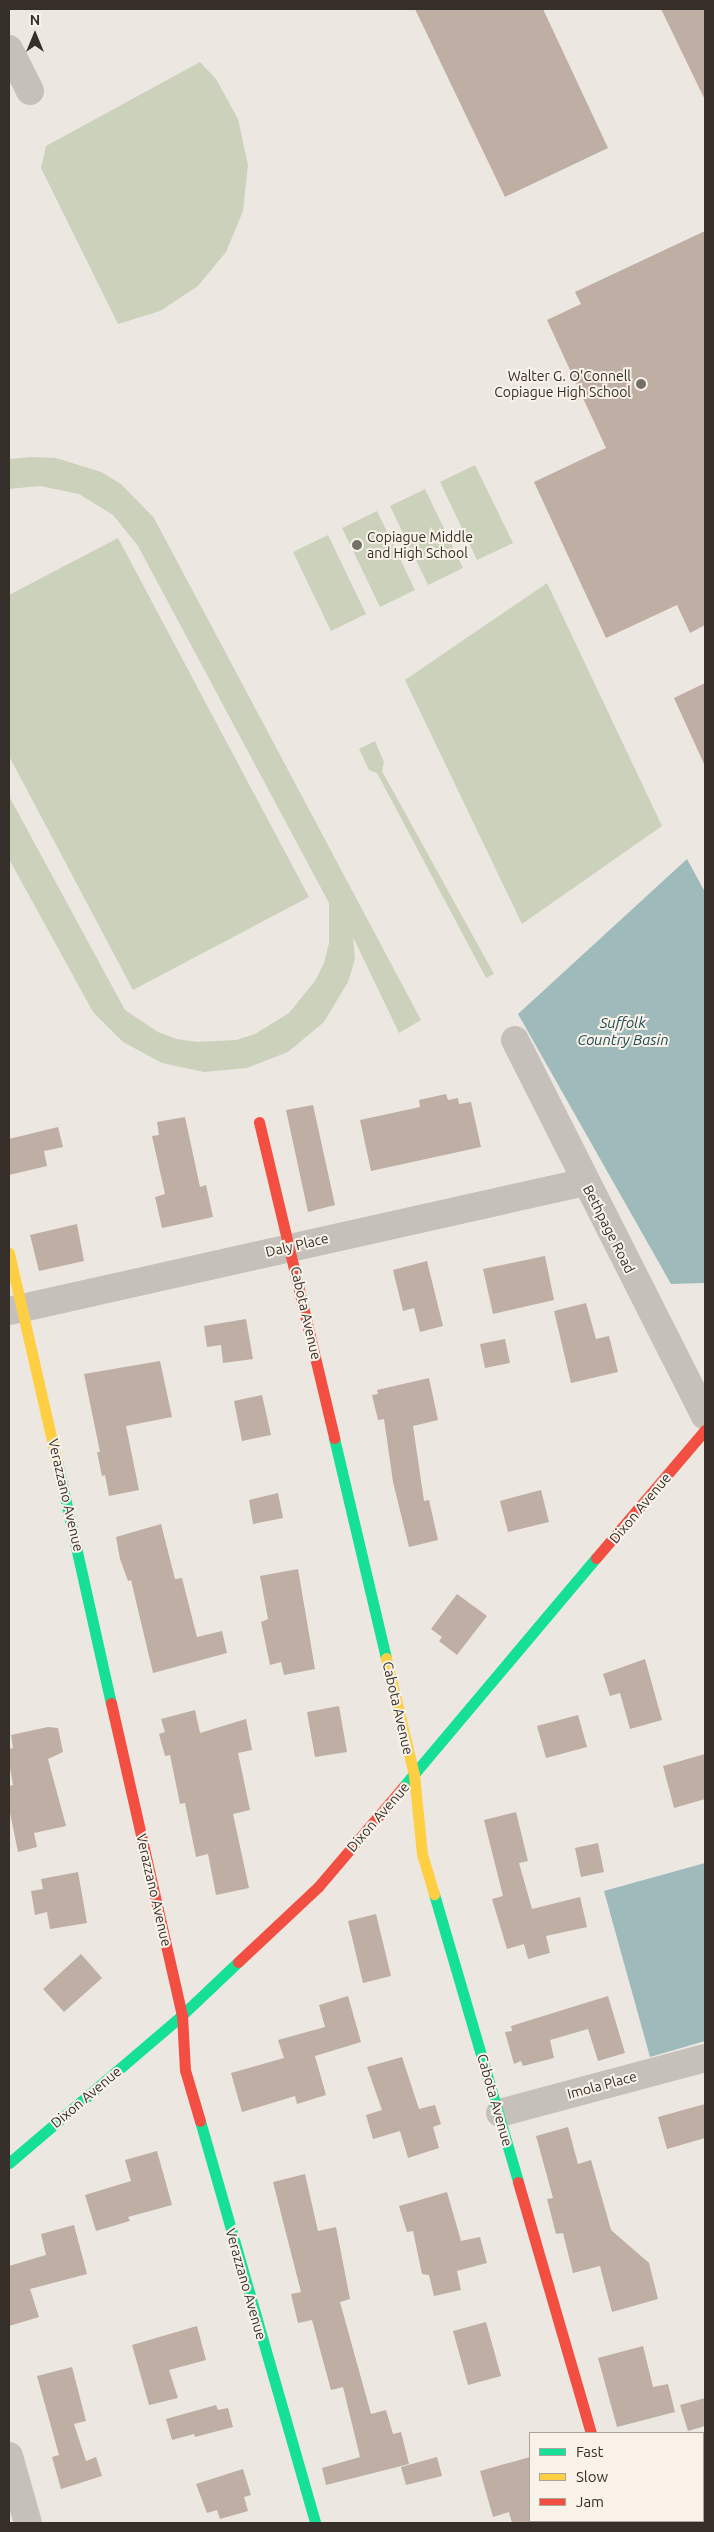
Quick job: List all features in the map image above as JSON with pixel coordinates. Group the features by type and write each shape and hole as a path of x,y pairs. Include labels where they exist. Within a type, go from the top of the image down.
{"street":[{"path":"9,48 30,91"},
{"name":"Bethpage Road","path":"515,1040 585,1182 705,1416"},
{"name":"Cabota Avenue","path":"259,1122 291,1247 414,1776 422,1854 500,2112 591,2432"},
{"name":"Daly Place","path":"16,1310 585,1182"},
{"name":"Verazzano Avenue","path":"9,1252 16,1310 182,2015 186,2070 315,2523"},
{"name":"Dixon Avenue","path":"9,2162 182,2015 318,1887 414,1776 705,1430"},
{"name":"Imola Place","path":"500,2112 705,2058"},
{"path":"9,2456 28,2523"}],"green space":[{"path":"200,62 216,79 238,119 248,165 243,211 226,252 198,286 160,311 118,324 41,168 46,146"},
{"path":"32,457 56,458 101,472 121,484 154,518 421,1020 399,1033 353,937 355,959 348,982 324,1022 288,1052 247,1068 204,1072 162,1063 123,1042 93,1012 9,859 9,796 125,1010 158,1032 177,1039 197,1042 236,1040 255,1034 289,1013 315,981 324,963 329,943 329,903 138,546 113,515 79,494 40,486 9,489 9,459"},
{"path":"475,465 513,543 477,560 440,482"},
{"path":"425,489 463,568 428,585 390,506"},
{"path":"377,511 415,590 380,607 342,528"},
{"path":"328,535 366,614 331,631 293,552"},
{"path":"118,538 309,897 133,990 9,756 9,595"},
{"path":"547,583 662,826 522,924 405,680"},
{"path":"375,741 384,762 382,771 494,974 486,978 377,773 369,770 359,749"}],"water":[{"name":"Suffolk Country Basin","path":"687,859 705,892 705,1283 671,1284 518,1014"},
{"path":"705,1863 705,2041 650,2057 604,1891"}],"building":[{"path":"415,9 543,9 608,148 505,197"},
{"path":"661,9 705,9 705,100"},
{"name":"Walter G. O'Connell Copiague High School","path":"705,231 705,625 690,633 677,605 606,638 534,482 606,448 547,320 581,304 575,292"},
{"path":"705,683 705,766 674,698"},
{"path":"446,1094 448,1100 458,1098 459,1104 471,1102 481,1147 371,1171 360,1120 420,1107 419,1100"},
{"path":"313,1105 335,1205 308,1212 286,1110"},
{"path":"185,1117 200,1187 206,1185 213,1217 162,1228 155,1197 165,1194 152,1136 159,1135 157,1122"},
{"path":"58,1127 63,1147 44,1151 47,1166 9,1175 9,1139"},
{"path":"77,1224 84,1261 39,1271 30,1235"},
{"path":"545,1256 554,1300 493,1314 483,1269"},
{"path":"427,1261 443,1326 420,1332 414,1308 403,1311 393,1270"},
{"path":"586,1303 596,1339 609,1336 618,1372 571,1383 554,1311"},
{"path":"246,1319 253,1359 223,1363 221,1345 207,1347 204,1326"},
{"path":"505,1339 510,1363 485,1368 480,1344"},
{"path":"160,1361 172,1417 126,1426 139,1490 109,1496 105,1475 102,1476 97,1452 100,1452 84,1374"},
{"path":"429,1378 438,1420 413,1426 424,1501 429,1500 438,1540 409,1547 393,1482 384,1419 378,1420 372,1395 378,1394 377,1390"},
{"path":"262,1395 271,1435 242,1441 234,1401"},
{"path":"541,1490 549,1522 508,1532 500,1501"},
{"path":"278,1493 283,1518 253,1524 249,1500"},
{"path":"161,1524 175,1579 182,1578 197,1637 222,1631 227,1653 153,1673 131,1580 128,1581 120,1559 116,1537"},
{"path":"298,1569 315,1669 284,1675 281,1662 270,1665 261,1622 268,1619 260,1576"},
{"path":"457,1594 487,1616 457,1655 439,1641 442,1637 431,1629"},
{"path":"645,1659 662,1720 630,1729 620,1693 610,1696 603,1674"},
{"path":"339,1706 347,1752 315,1757 307,1712"},
{"path":"195,1710 200,1733 246,1719 252,1750 238,1753 250,1810 233,1814 249,1888 216,1895 208,1854 196,1857 185,1803 180,1804 170,1755 165,1756 159,1734 165,1732 161,1719"},
{"path":"578,1715 587,1747 546,1758 537,1726"},
{"path":"48,1727 58,1728 63,1752 48,1759 66,1826 34,1833 37,1847 18,1852 9,1808 9,1786 13,1785 9,1762 9,1749 13,1748 11,1735"},
{"path":"705,1754 705,1799 674,1808 663,1766"},
{"path":"516,1812 528,1861 519,1863 532,1909 580,1897 587,1927 546,1936 550,1953 528,1959 524,1944 507,1949 492,1899 503,1896 484,1820"},
{"path":"598,1843 604,1872 581,1877 575,1848"},
{"path":"78,1872 87,1923 50,1929 47,1912 35,1915 31,1891 43,1889 41,1879"},
{"path":"376,1914 391,1976 363,1983 348,1921"},
{"path":"81,1954 102,1978 64,2012 43,1989"},
{"path":"348,1996 361,2042 315,2056 326,2095 297,2104 295,2096 242,2112 231,2073 284,2058 278,2040 325,2027 319,2005"},
{"path":"608,1996 625,2053 598,2061 588,2029 550,2040 554,2058 523,2066 521,2061 514,2064 505,2032 512,2031 511,2026"},
{"path":"402,2057 419,2109 435,2105 441,2124 433,2127 439,2148 408,2158 400,2131 373,2139 366,2115 382,2110 367,2067"},
{"path":"705,2104 705,2138 667,2149 658,2117"},
{"path":"568,2127 578,2164 591,2160 611,2230 649,2263 658,2299 612,2312 600,2266 573,2273 563,2233 556,2234 547,2199 553,2198 536,2136"},
{"path":"157,2151 172,2205 128,2217 130,2221 96,2231 85,2195 131,2181 125,2160"},
{"path":"305,2174 318,2231 336,2227 350,2299 340,2302 371,2414 386,2410 393,2434 401,2432 409,2464 326,2485 322,2468 360,2457 343,2387 331,2390 312,2320 298,2323 291,2294 301,2292 273,2182"},
{"path":"447,2192 461,2241 480,2237 487,2263 457,2271 461,2290 434,2296 429,2275 422,2274 413,2231 407,2232 399,2206"},
{"path":"74,2225 87,2274 30,2289 39,2317 9,2326 9,2266 46,2255 41,2234"},
{"path":"486,2322 501,2376 468,2385 453,2331"},
{"path":"197,2326 206,2360 169,2370 178,2398 149,2405 132,2345"},
{"path":"643,2346 653,2387 668,2384 675,2412 617,2427 598,2358"},
{"path":"72,2367 86,2421 74,2424 86,2461 96,2457 102,2476 61,2489 52,2457 59,2455 37,2376"},
{"path":"705,2398 705,2426 688,2431 680,2405"},
{"path":"216,2405 218,2410 228,2408 233,2427 195,2437 194,2434 172,2440 166,2419"},
{"path":"437,2457 442,2476 406,2485 401,2467"},
{"path":"529,2457 530,2523 512,2523 509,2512 493,2517 480,2471"},
{"path":"243,2469 251,2495 244,2497 248,2511 220,2519 217,2510 207,2513 196,2484"}],"traffic: fast":[{"path":"334,1438 386,1658"},
{"path":"57,1462 111,1703"},
{"path":"403,1787 596,1558"},
{"path":"434,1894 518,2182"},
{"path":"9,2163 182,2015 238,1962"},
{"path":"200,2121 315,2523"}],"traffic: slow":[{"path":"9,1253 57,1462"},
{"path":"386,1658 414,1775 422,1854 434,1894"}],"traffic: jam":[{"path":"259,1122 334,1438"},
{"path":"596,1558 705,1430"},
{"path":"111,1703 182,2015 185,2070 200,2121"},
{"path":"238,1962 318,1887 403,1787"},
{"path":"518,2182 591,2432"}],"place":[{"name":"Walter G. O'Connell Copiague High School","path":"641,384"},
{"name":"Copiague Middle and High School","path":"357,545"}]}
